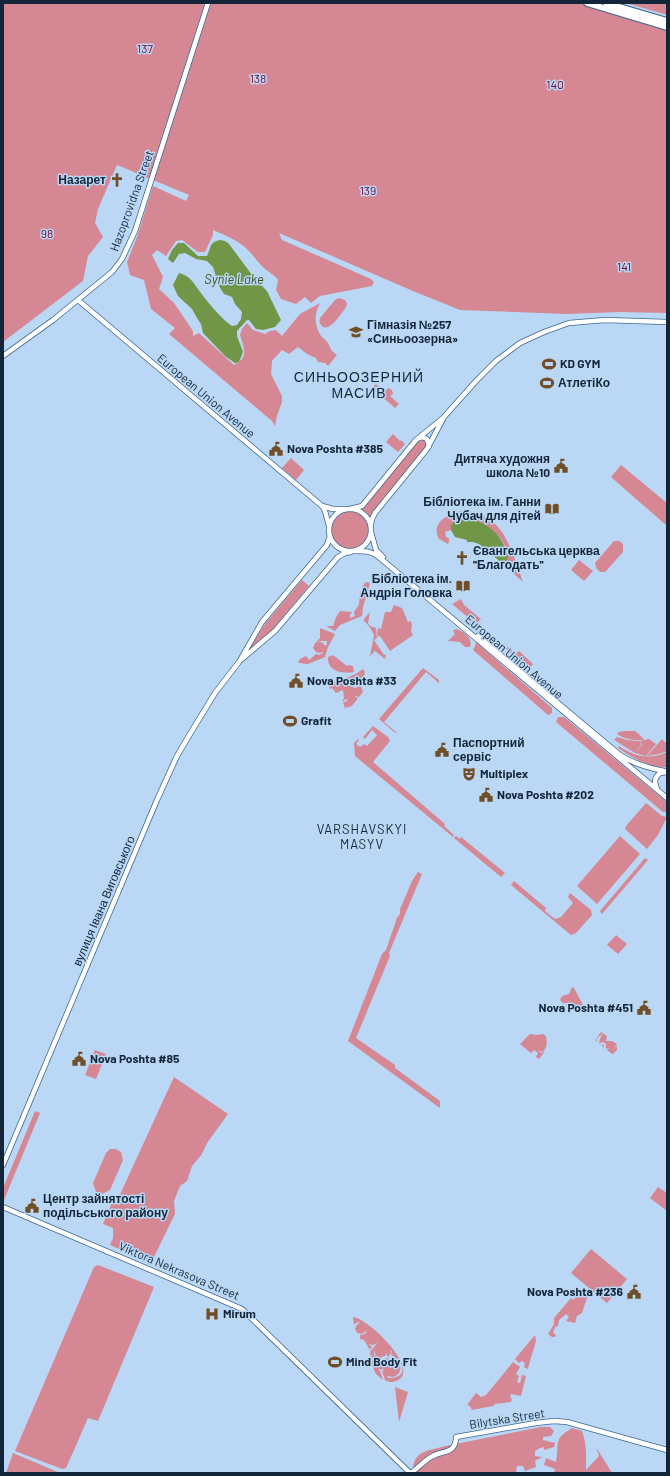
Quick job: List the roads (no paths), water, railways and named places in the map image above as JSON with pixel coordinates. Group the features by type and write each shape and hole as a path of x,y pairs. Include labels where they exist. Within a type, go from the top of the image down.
{"main road":[{"name":"Hazoprovidna Street","path":"3,356 78,300 112,272 122,259 128,248 139,217 208,3"},
{"path":"587,3 667,26"},
{"path":"606,3 667,21"},
{"name":"European Union Avenue","path":"78,300 322,506"},
{"path":"322,506 333,510 362,506 400,458 419,438 443,418 496,361 513,348 535,336 569,323 604,320 667,322"},
{"path":"322,506 326,511 330,536 333,543 340,549 353,551 366,544 371,530 372,519 375,513 429,446 443,418"},
{"path":"419,438 422,437 427,439 429,446"},
{"path":"329,528 331,521 336,515 348,509 362,513 369,520 371,530"},
{"name":"European Union Avenue","path":"371,530 376,550 382,556 616,751 629,760 666,772"},
{"name":"вулиця Івана Виговського","path":"3,1165 165,783 190,734 215,693 239,662 262,622 327,545 330,536"},
{"name":"European Union Avenue","path":"353,551 373,552 667,798"},
{"name":"вулиця Івана Виговського","path":"239,662 270,636 338,557 353,551"},
{"path":"657,789 655,785 655,777 660,773 666,772"},
{"name":"Viktora Nekrasova Street","path":"3,1207 242,1309 410,1473"},
{"name":"Bilytska Street","path":"410,1473 433,1455 450,1450 455,1443 456,1437 544,1422 568,1422 667,1450"}],"water":[{"name":"Synie Lake","path":"220,240 229,244 255,279 267,291 281,320 275,327 263,330 256,329 249,320 247,320 237,331 237,336 243,352 239,362 235,363 225,356 203,333 201,324 192,309 178,296 173,285 179,273 190,279 214,309 232,326 237,325 241,319 242,312 235,304 232,297 224,294 219,286 213,267 207,261 196,259 185,253 179,254 173,263 168,259 172,250 178,243 184,243 198,256 207,256 212,244"},
{"path":"464,519 478,521 495,532 506,550 508,557 506,562 503,564 479,544 467,542 467,540 455,537 451,530 451,525"}],"place":[{"name":"Назарет","path":"117,180"},
{"name":"Гімназія №257 «Синьоозерна»","path":"356,332"},
{"name":"KD GYM","path":"549,364"},
{"name":"АтлетіКо","path":"547,383"},
{"name":"Nova Poshta #385","path":"276,449"},
{"name":"Дитяча художня школа №10","path":"561,466"},
{"name":"Бібліотека ім. Ганни Чубач для дітей","path":"552,509"},
{"name":"Євангельська церква ''Благодать''","path":"462,558"},
{"name":"Бібліотека ім. Андрія Головка","path":"463,586"},
{"name":"Nova Poshta #33","path":"296,681"},
{"name":"Grafit","path":"290,721"},
{"name":"Паспортний сервіс","path":"442,750"},
{"name":"Multiplex","path":"469,774"},
{"name":"Nova Poshta #202","path":"486,795"},
{"name":"Nova Poshta #451","path":"644,1008"},
{"name":"Nova Poshta #85","path":"79,1059"},
{"name":"Центр зайнятості подільського району","path":"32,1206"},
{"name":"Nova Poshta #236","path":"634,1292"},
{"name":"Mirum","path":"212,1314"},
{"name":"Mind Body Fit","path":"335,1362"}],"district":[{"name":"СИНЬООЗЕРНИЙ МАСИВ","path":"359,386"},
{"name":"VARSHAVSKYI MASYV","path":"362,836"}],"park label":[{"name":"137","path":"145,49"},
{"name":"138","path":"258,79"},
{"name":"140","path":"555,85"},
{"name":"139","path":"368,191"},
{"name":"98","path":"47,234"},
{"name":"141","path":"624,267"}]}
